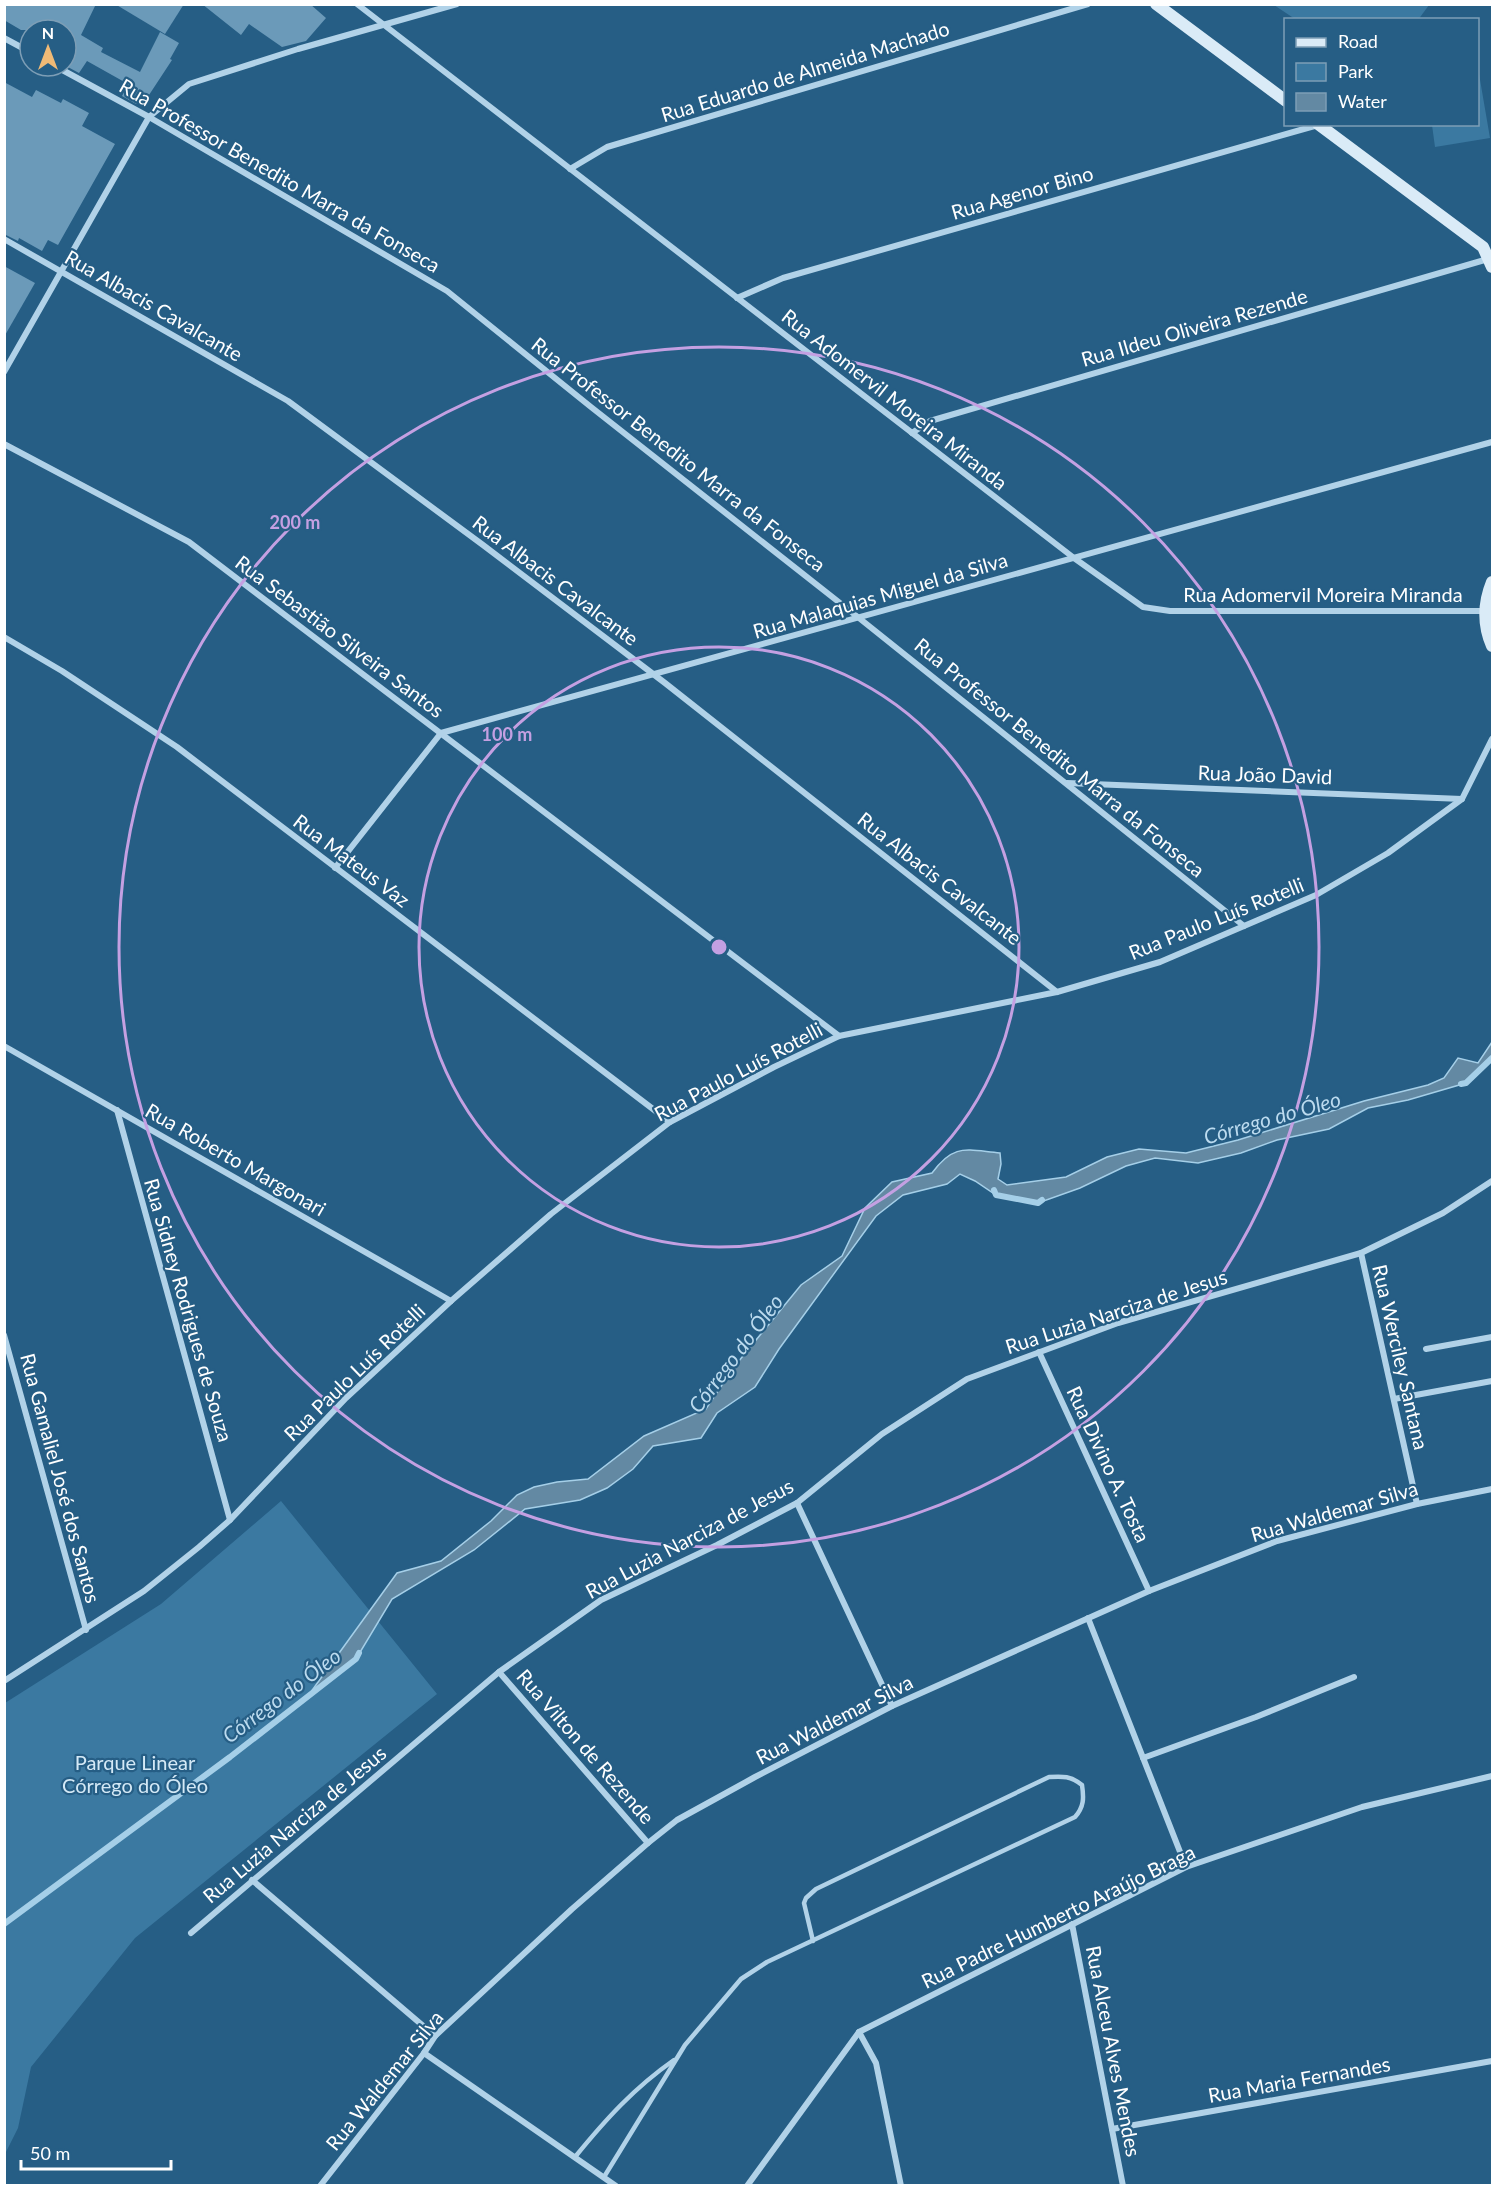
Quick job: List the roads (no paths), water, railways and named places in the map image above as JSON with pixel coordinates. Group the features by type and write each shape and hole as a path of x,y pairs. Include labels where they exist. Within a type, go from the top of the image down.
{"street":[{"name":"Rua Adomervil Moreira Miranda","path":"357,4 1074,558 1143,607 1170,611 1485,611"},
{"path":"4,372 149,117 189,84 298,49 457,4"},
{"name":"Rua Eduardo de Almeida Machado","path":"570,169 607,147 1088,4"},
{"path":"1156,4 1284,100"},
{"path":"4,38 18,46"},
{"name":"Rua Professor Benedito Marra da Fonseca","path":"77,78 149,117 447,291 1244,926"},
{"name":"Rua Agenor Bino","path":"738,298 783,278 1315,126"},
{"path":"1319,126 1483,248 1490,263"},
{"name":"Rua Albacis Cavalcante","path":"4,239 288,401 653,674 1057,992"},
{"name":"Rua Ildeu Oliveira Rezende","path":"912,433 930,421 1490,263"},
{"name":"Rua Malaquias Miguel da Silva","path":"441,734 1492,442"},
{"name":"Rua Sebastião Silveira Santos","path":"4,444 189,542 838,1036"},
{"path":"1492,582 1485,611 1488,636 1492,646"},
{"name":"Rua Mateus Vaz","path":"4,637 62,671 177,747 670,1122"},
{"path":"335,868 441,734"},
{"name":"Rua Paulo Luís Rotelli","path":"4,1681 144,1591 230,1520 346,1398 451,1301 551,1214 670,1122 838,1036 1057,992 1161,962 1316,895 1388,853 1462,799 1492,739"},
{"name":"Rua João David","path":"1066,783 1462,799"},
{"name":"Rua Roberto Margonari","path":"4,1046 451,1301"},
{"name":"Rua Sidney Rodrigues de Souza","path":"117,1110 230,1520"},
{"name":"Rua Luzia Narciza de Jesus","path":"191,1933 499,1672 601,1600 717,1545 796,1503 882,1434 967,1379 1118,1323 1361,1253 1443,1213 1492,1181"},
{"name":"Rua Werciley Santana","path":"1361,1253 1417,1504"},
{"name":"Rua Gamaliel José dos Santos","path":"4,1335 86,1630"},
{"path":"1426,1349 1492,1337"},
{"name":"Rua Divino A. Tosta","path":"1039,1352 1149,1591"},
{"path":"1394,1399 1492,1382"},
{"name":"Rua Waldemar Silva","path":"320,2186 435,2036 572,1909 677,1820 754,1777 892,1706 1149,1591 1277,1541 1417,1504 1492,1489"},
{"path":"796,1503 892,1706"},
{"path":"1088,1618 1186,1867"},
{"name":"Rua Vilton de Rezende","path":"499,1672 648,1843"},
{"path":"1143,1758 1256,1717 1354,1677"},
{"name":"Rua Padre Humberto Araújo Braga","path":"747,2186 859,2032 1186,1867 1362,1807 1492,1776"},
{"path":"252,1880 435,2036"},
{"name":"Rua Alceu Alves Mendes","path":"1072,1924 1123,2186"},
{"path":"859,2032 876,2063 901,2186"},
{"path":"424,2053 616,2186"},
{"name":"Rua Maria Fernandes","path":"1112,2129 1492,2061"}],"lane":[{"path":"604,2177 676,2058 741,1979 768,1962 813,1941 1075,1817 1081,1811 1084,1798 1082,1785 1073,1778 1049,1777 816,1889 804,1903 813,1941"},
{"path":"575,2157 621,2103 649,2077 676,2058"}],"water":[{"path":"1492,1042 1492,1059 1466,1083 1408,1100 1368,1108 1329,1129 1277,1140 1241,1153 1198,1163 1155,1158 1126,1166 1080,1188 1038,1203 996,1195 960,1174 947,1184 903,1195 876,1216 779,1349 755,1387 717,1413 701,1438 653,1446 633,1469 607,1488 580,1500 525,1509 474,1550 392,1599 356,1659 308,1696 397,1573 441,1561 491,1521 517,1495 534,1487 588,1479 644,1436 706,1409 734,1367 801,1285 842,1256 865,1208 892,1182 932,1173 947,1157 969,1150 1000,1153 1001,1164 998,1179 1007,1185 1066,1177 1107,1157 1139,1149 1186,1153 1238,1140 1364,1101 1428,1085 1444,1078 1458,1058 1478,1063"}],"waterway":[{"name":"Córrego do Óleo","path":"1461,1084 1466,1083 1492,1058"},
{"name":"Córrego do Óleo","path":"994,1190 996,1195 1038,1203 1042,1200"},
{"name":"Córrego do Óleo","path":"4,1924 230,1757 356,1659 359,1653"}],"park label":[{"name":"Parque Linear Córrego do Óleo","path":"135,1774"}]}
